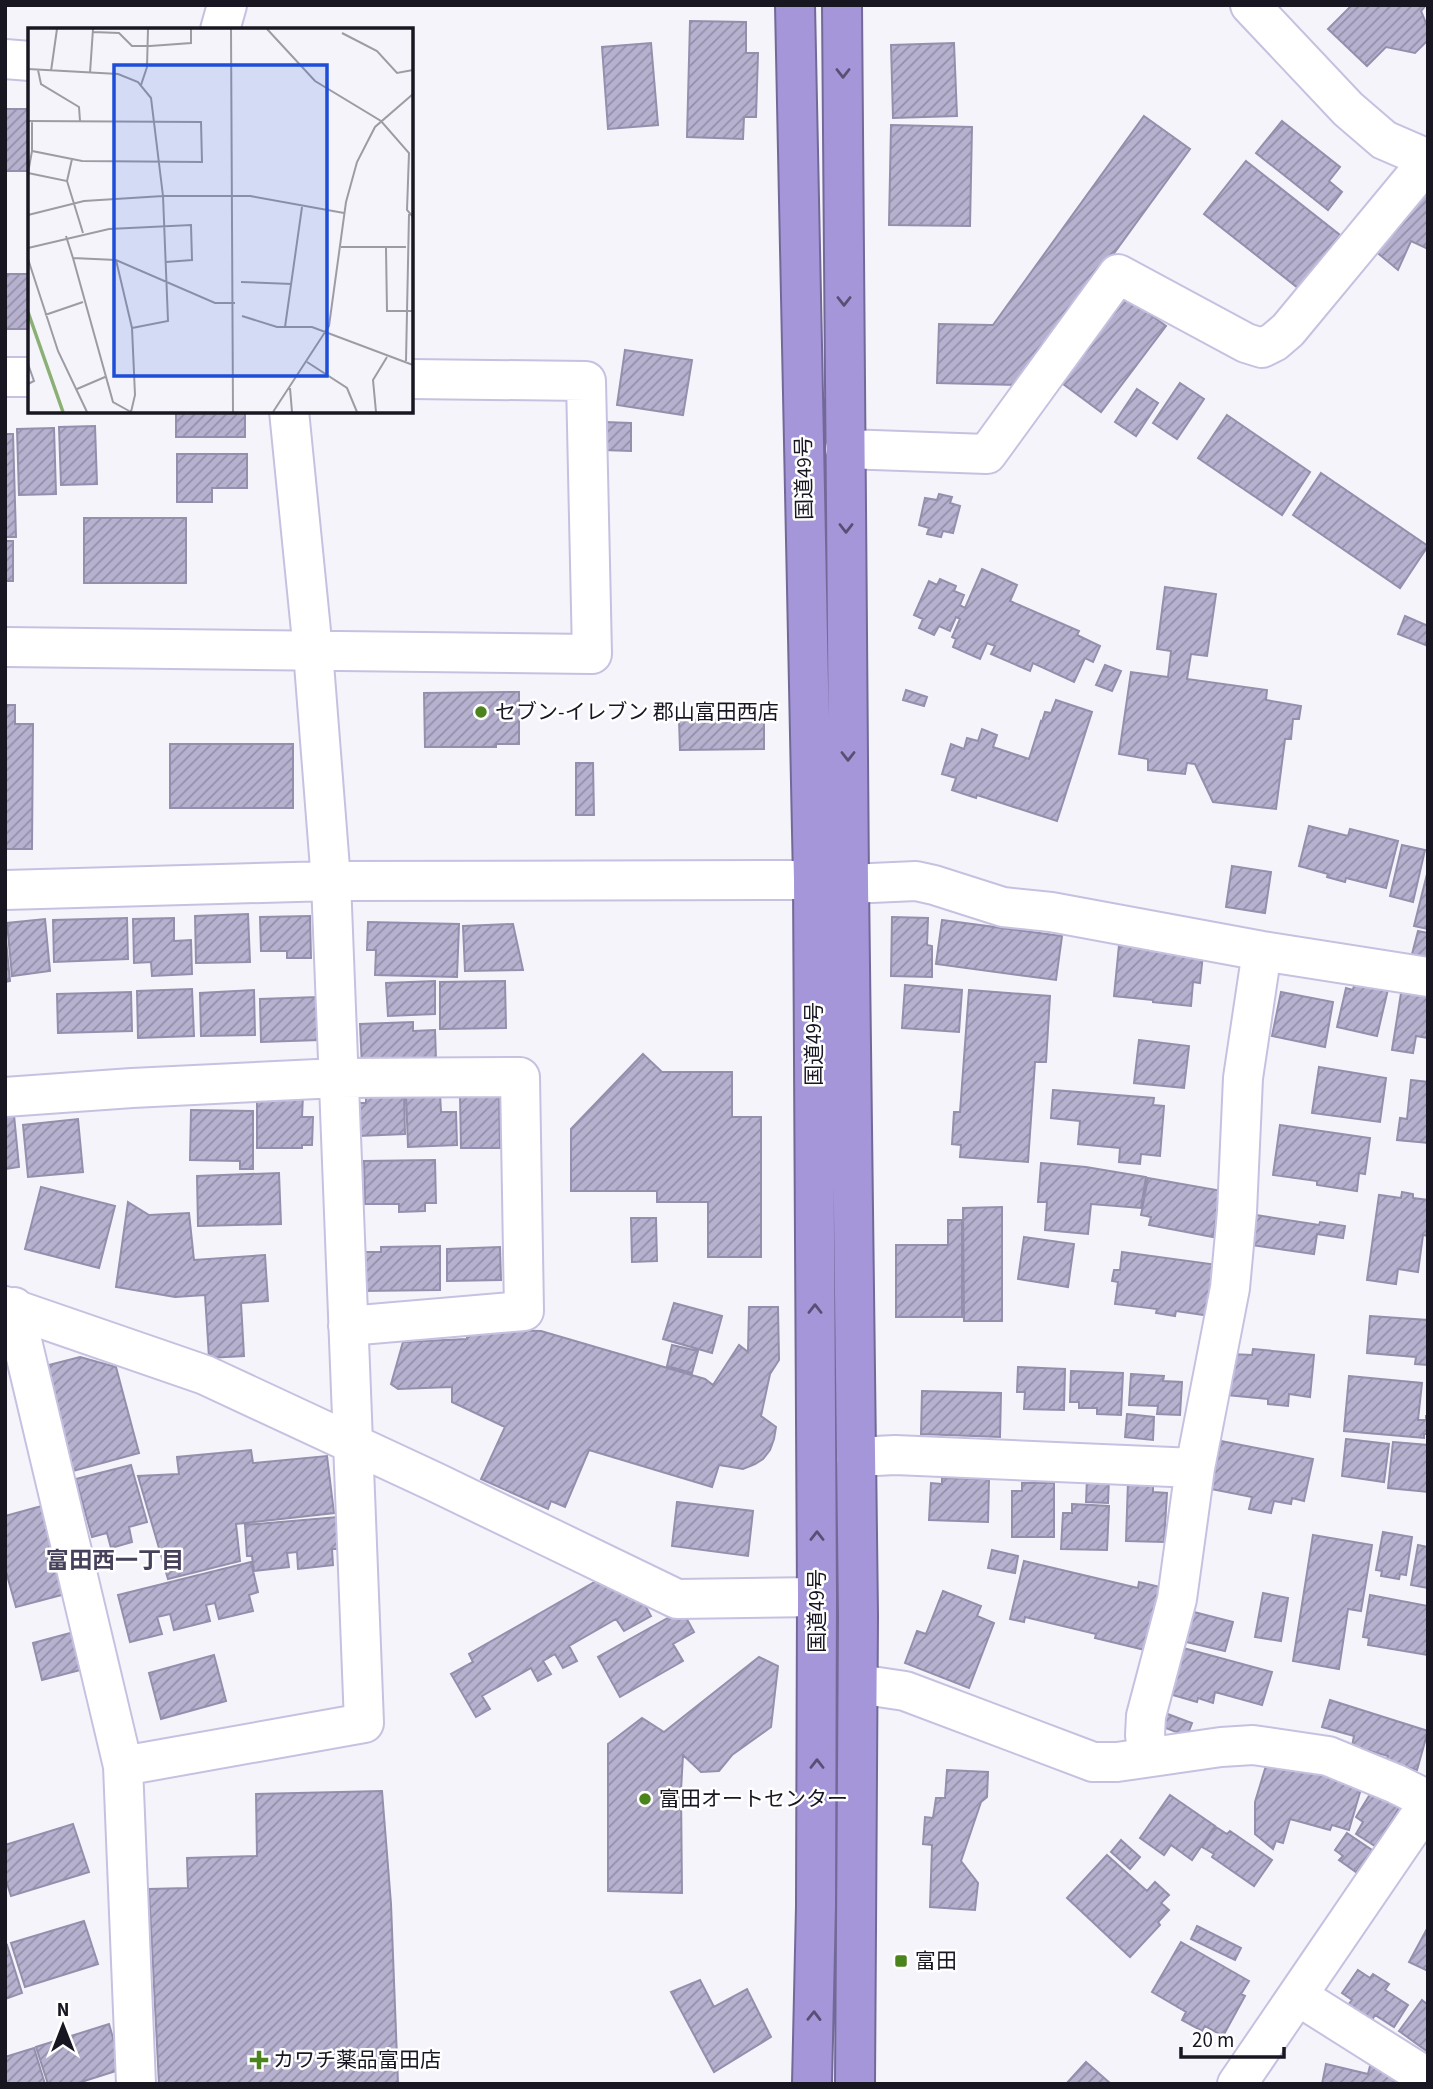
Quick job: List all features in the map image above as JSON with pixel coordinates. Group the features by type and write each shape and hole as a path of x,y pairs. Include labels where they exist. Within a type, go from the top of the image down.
{"highway":[{"name":"国道49号","path":"795,5 856,1458 858,1684 855,2084"},
{"name":"国道49号","path":"812,2084 816,1906 817,1598 831,882 845,449 842,5"}],"street":[{"path":"221,28 227,5"},
{"path":"845,449 987,454 1118,274 1246,343 1262,348 1274,342 1287,330 1428,160 1384,140 1357,117 1250,5"},
{"path":"5,60 28,61"},
{"path":"5,377 28,377"},
{"path":"5,647 592,654 586,381 413,379"},
{"path":"123,1766 364,1723 331,881 313,651 289,413"},
{"path":"5,890 331,881 916,881 1003,907 1051,912 1262,951 1428,977"},
{"path":"1148,1756 1146,1716 1177,1599 1195,1468 1230,1288 1237,1213 1243,1078 1262,951"},
{"path":"5,1097 338,1078 520,1076 524,1311 348,1325"},
{"path":"9,1306 205,1376 677,1599 817,1598"},
{"path":"9,1306 123,1766 136,2084"},
{"path":"856,1458 895,1455 1195,1468"},
{"path":"858,1684 905,1691 1093,1762 1117,1762 1148,1756 1253,1745 1328,1756 1396,1784 1428,1802 1237,2084"},
{"path":"1298,1996 1428,2078"}],"building":[{"path":"1352,5 1426,5 1421,11 1428,28 1428,40 1415,53 1386,47 1367,66 1328,29"},
{"path":"690,21 746,22 746,53 758,53 756,117 744,117 743,139 687,137"},
{"path":"651,43 658,125 608,129 602,47"},
{"path":"954,43 957,116 893,118 891,45"},
{"path":"5,109 28,109 28,171 5,171"},
{"path":"1144,116 1190,149 1018,385 937,383 939,324 993,325"},
{"path":"1282,121 1340,167 1329,181 1342,192 1328,210 1256,153"},
{"path":"891,125 972,127 970,226 889,225"},
{"path":"1246,161 1340,235 1298,288 1204,214"},
{"path":"1423,191 1428,193 1428,249 1411,241 1398,270 1374,250"},
{"path":"5,274 28,274 28,329 5,329"},
{"path":"1119,292 1166,326 1101,412 1055,378"},
{"path":"625,350 692,360 683,415 617,405"},
{"path":"1180,383 1204,399 1177,439 1153,423"},
{"path":"1137,389 1158,403 1136,436 1115,422"},
{"path":"176,413 245,413 245,437 176,437"},
{"path":"1227,415 1310,472 1282,515 1198,458"},
{"path":"604,422 631,423 631,451 603,450"},
{"path":"95,426 97,484 61,485 59,427"},
{"path":"54,428 56,494 19,495 17,429"},
{"path":"5,434 13,434 16,537 5,537"},
{"path":"177,454 247,454 247,488 212,488 212,502 177,502"},
{"path":"1321,473 1428,546 1400,588 1293,515"},
{"path":"939,494 952,497 950,503 960,506 953,533 943,531 941,537 927,534 929,528 919,525 925,498 937,500"},
{"path":"84,518 186,518 186,583 84,583"},
{"path":"5,541 13,541 13,581 5,581"},
{"path":"982,569 1017,585 1010,601 1079,631 1077,635 1100,646 1093,662 1085,658 1074,682 1033,663 1030,671 991,654 995,646 987,643 980,659 953,647 956,639 952,637 960,619 956,617 950,631 939,626 934,635 919,628 923,619 914,615 929,581 937,585 940,579 956,586 954,591 964,595 960,605 965,608"},
{"path":"1165,587 1216,594 1207,656 1191,654 1187,679 1267,690 1266,700 1301,706 1299,719 1293,719 1291,739 1285,739 1276,809 1213,802 1195,764 1187,763 1185,774 1148,770 1148,759 1119,754 1131,672 1168,677 1171,651 1157,649"},
{"path":"1405,616 1428,626 1428,646 1398,634"},
{"path":"1105,665 1121,671 1112,691 1096,685"},
{"path":"906,690 927,697 924,706 903,700"},
{"path":"519,692 519,744 496,744 496,747 425,747 424,693"},
{"path":"1056,700 1092,712 1057,821 977,795 976,798 952,790 956,778 942,774 951,744 964,749 967,738 978,741 982,729 997,735 993,747 1029,759 1045,712 1051,713"},
{"path":"5,705 15,705 15,724 33,724 32,849 5,849"},
{"path":"764,719 764,749 680,750 679,720"},
{"path":"170,744 293,744 293,808 170,808"},
{"path":"576,763 593,763 594,815 576,815"},
{"path":"1309,826 1348,836 1350,829 1398,841 1386,888 1346,878 1345,882 1299,866"},
{"path":"1402,845 1425,850 1413,902 1390,896"},
{"path":"1232,866 1271,872 1265,913 1226,907"},
{"path":"1428,870 1428,929 1414,926"},
{"path":"248,914 250,962 196,963 195,916"},
{"path":"310,916 311,958 287,958 287,951 261,951 260,917"},
{"path":"892,917 928,918 927,945 932,946 932,977 891,976"},
{"path":"127,918 128,959 54,962 53,920"},
{"path":"174,918 174,941 191,940 192,974 152,976 151,962 134,963 133,919"},
{"path":"45,919 50,971 12,976 7,923"},
{"path":"942,920 1062,936 1056,980 936,964"},
{"path":"368,922 459,924 457,977 375,975 376,950 367,950"},
{"path":"513,924 523,970 465,971 463,926"},
{"path":"5,930 10,981 5,982"},
{"path":"1418,931 1428,933 1428,959 1412,954"},
{"path":"1119,945 1203,954 1200,983 1193,982 1191,1006 1114,996"},
{"path":"1356,977 1389,985 1377,1036 1337,1027 1346,988 1353,990"},
{"path":"435,981 435,1014 388,1016 386,983"},
{"path":"505,981 506,1028 440,1029 440,982"},
{"path":"905,985 962,990 959,1032 902,1028"},
{"path":"1402,987 1428,991 1428,1038 1416,1036 1413,1053 1392,1050"},
{"path":"192,989 194,1036 138,1038 137,991"},
{"path":"254,990 255,1035 201,1036 200,993"},
{"path":"969,990 1050,996 1046,1062 1035,1062 1028,1162 960,1157 961,1145 952,1144 954,1112 960,1112"},
{"path":"131,992 132,1031 58,1033 57,994"},
{"path":"1281,992 1333,1002 1325,1047 1272,1036"},
{"path":"318,997 320,1040 261,1042 260,999"},
{"path":"413,1022 413,1031 435,1030 436,1059 362,1067 360,1024"},
{"path":"1139,1040 1189,1046 1184,1088 1134,1083"},
{"path":"643,1054 662,1072 732,1072 732,1117 761,1117 761,1257 708,1257 708,1202 657,1202 657,1191 571,1191 571,1129"},
{"path":"1319,1067 1386,1078 1380,1122 1312,1113"},
{"path":"1411,1080 1428,1082 1428,1143 1397,1140 1400,1118 1407,1119"},
{"path":"1053,1090 1154,1098 1153,1105 1164,1106 1160,1156 1141,1154 1140,1164 1119,1162 1120,1148 1078,1144 1080,1121 1051,1118"},
{"path":"366,1093 404,1093 405,1134 359,1136 359,1103 366,1103"},
{"path":"440,1094 441,1112 456,1112 457,1145 408,1147 406,1095"},
{"path":"499,1094 500,1148 461,1148 460,1095"},
{"path":"257,1095 303,1095 302,1117 313,1117 312,1145 302,1145 302,1148 257,1148"},
{"path":"191,1110 253,1111 253,1169 240,1169 240,1161 190,1160"},
{"path":"14,1115 19,1167 5,1169 5,1116"},
{"path":"78,1119 83,1172 28,1177 23,1125"},
{"path":"1280,1125 1370,1138 1365,1174 1359,1173 1357,1191 1317,1185 1317,1181 1273,1175"},
{"path":"435,1160 436,1203 425,1203 425,1211 399,1212 399,1204 365,1204 364,1161"},
{"path":"1041,1163 1146,1177 1141,1208 1091,1204 1088,1234 1045,1230 1047,1202 1038,1202"},
{"path":"279,1173 281,1224 198,1226 197,1176"},
{"path":"1148,1178 1222,1191 1213,1237 1149,1225 1151,1217 1141,1215"},
{"path":"41,1187 115,1206 99,1268 25,1249"},
{"path":"1402,1192 1413,1194 1413,1198 1428,1200 1428,1236 1423,1235 1418,1272 1398,1269 1396,1284 1367,1280 1379,1195 1401,1198"},
{"path":"128,1202 149,1215 189,1213 194,1260 265,1255 268,1301 241,1303 244,1356 209,1358 205,1295 175,1297 116,1287"},
{"path":"1002,1207 1002,1321 964,1321 963,1208"},
{"path":"1256,1215 1319,1225 1320,1222 1345,1226 1343,1238 1317,1234 1314,1254 1251,1245"},
{"path":"631,1218 656,1218 657,1261 632,1262"},
{"path":"948,1220 962,1220 962,1317 896,1317 896,1245 948,1245"},
{"path":"1024,1237 1074,1244 1068,1287 1018,1279"},
{"path":"440,1246 440,1290 363,1291 363,1252 381,1252 381,1247"},
{"path":"500,1247 501,1280 447,1281 447,1249"},
{"path":"1122,1252 1218,1265 1211,1316 1176,1311 1175,1316 1156,1313 1157,1309 1115,1304 1118,1282 1112,1281 1114,1270 1120,1270"},
{"path":"674,1303 722,1316 712,1353 663,1339"},
{"path":"749,1307 778,1307 779,1360 770,1374 761,1416 776,1427 774,1439 770,1450 755,1464 743,1469 719,1465 712,1487 589,1450 565,1507 551,1501 548,1509 481,1479 505,1427 452,1402 452,1387 398,1389 391,1384 403,1342 467,1339 467,1332 494,1333 496,1330 541,1331 705,1379 713,1385 739,1345 748,1352"},
{"path":"1370,1316 1428,1320 1428,1365 1415,1364 1416,1357 1367,1353"},
{"path":"672,1345 698,1351 692,1373 667,1366"},
{"path":"1253,1349 1314,1355 1310,1397 1289,1394 1288,1406 1268,1404 1268,1399 1227,1395 1231,1354 1252,1355"},
{"path":"80,1357 116,1367 139,1453 73,1471 45,1366"},
{"path":"1018,1367 1065,1369 1064,1410 1024,1409 1025,1392 1017,1392"},
{"path":"1071,1371 1123,1373 1121,1415 1097,1414 1097,1408 1079,1408 1079,1402 1070,1402"},
{"path":"1131,1374 1164,1376 1163,1381 1182,1382 1180,1415 1157,1414 1158,1406 1129,1405"},
{"path":"1349,1376 1422,1383 1418,1420 1426,1420 1428,1416 1428,1434 1424,1434 1424,1438 1344,1431"},
{"path":"922,1391 1001,1393 1000,1437 921,1434"},
{"path":"1127,1414 1154,1417 1153,1440 1125,1437"},
{"path":"1346,1439 1389,1444 1384,1482 1342,1476"},
{"path":"1221,1441 1313,1459 1304,1501 1292,1498 1291,1504 1274,1501 1271,1513 1249,1509 1252,1497 1211,1489"},
{"path":"1393,1442 1428,1445 1428,1492 1388,1488"},
{"path":"251,1450 253,1463 327,1456 334,1513 236,1524 240,1561 168,1579 138,1476 179,1474 177,1457"},
{"path":"131,1465 147,1522 129,1527 132,1542 111,1548 107,1533 92,1537 76,1479"},
{"path":"942,1478 989,1479 988,1522 929,1520 931,1483 942,1484"},
{"path":"1087,1478 1109,1479 1108,1503 1086,1502"},
{"path":"1128,1481 1153,1482 1153,1492 1167,1493 1164,1542 1126,1541"},
{"path":"1022,1483 1054,1483 1054,1537 1012,1537 1012,1491 1022,1491"},
{"path":"677,1502 753,1511 748,1556 672,1546"},
{"path":"49,1504 73,1592 16,1607 5,1568 5,1516"},
{"path":"1072,1504 1109,1506 1107,1550 1061,1549 1063,1513 1072,1513"},
{"path":"338,1517 340,1549 332,1549 333,1565 298,1569 297,1552 287,1553 289,1567 254,1571 252,1556 247,1556 245,1525"},
{"path":"1383,1532 1412,1537 1406,1575 1400,1574 1399,1579 1381,1576 1382,1571 1376,1570"},
{"path":"1313,1535 1372,1545 1361,1611 1348,1609 1339,1669 1293,1661"},
{"path":"1418,1545 1428,1547 1428,1588 1411,1585"},
{"path":"992,1550 1018,1556 1015,1573 988,1568"},
{"path":"1024,1561 1138,1588 1139,1582 1164,1588 1149,1651 1095,1638 1096,1634 1025,1617 1024,1622 1010,1619"},
{"path":"251,1562 258,1592 249,1595 253,1611 219,1619 215,1603 206,1605 210,1621 174,1630 170,1614 157,1617 162,1634 130,1642 118,1595"},
{"path":"603,1577 624,1585 633,1600 640,1596 651,1616 624,1631 616,1619 569,1646 577,1661 563,1668 555,1654 543,1661 551,1674 538,1681 531,1668 482,1696 490,1709 476,1717 451,1674 473,1662 469,1654"},
{"path":"943,1591 981,1606 977,1616 994,1623 969,1688 905,1663 917,1631 926,1634"},
{"path":"1263,1593 1288,1598 1281,1641 1255,1637"},
{"path":"1370,1595 1428,1606 1428,1655 1368,1645 1369,1638 1363,1637"},
{"path":"682,1610 694,1632 673,1644 683,1661 620,1697 598,1657"},
{"path":"1190,1611 1233,1622 1225,1651 1182,1641"},
{"path":"74,1632 84,1669 42,1680 33,1643"},
{"path":"1176,1646 1272,1672 1262,1705 1215,1692 1213,1703 1198,1698 1197,1702 1166,1693"},
{"path":"214,1655 226,1701 161,1719 149,1673"},
{"path":"759,1657 778,1666 771,1727 732,1755 719,1771 701,1772 683,1755 682,1893 608,1891 608,1744 642,1718 664,1732"},
{"path":"1330,1700 1428,1731 1417,1770 1386,1761 1388,1756 1352,1746 1354,1736 1322,1727"},
{"path":"1165,1713 1192,1723 1187,1736 1160,1726"},
{"path":"1268,1759 1363,1782 1349,1830 1332,1825 1330,1830 1290,1819 1283,1843 1276,1841 1273,1849 1255,1834 1255,1802"},
{"path":"947,1770 988,1772 987,1797 981,1802 961,1861 978,1883 975,1910 930,1907 932,1845 923,1844 925,1817 933,1818 936,1798 945,1798"},
{"path":"1374,1788 1401,1805 1375,1846 1356,1834 1363,1822 1356,1817"},
{"path":"382,1791 391,1904 398,2084 159,2084 149,1889 188,1888 187,1858 257,1856 256,1794"},
{"path":"1170,1795 1215,1826 1192,1860 1171,1845 1164,1855 1140,1838"},
{"path":"73,1824 89,1872 11,1896 5,1877 5,1845"},
{"path":"1216,1827 1227,1834 1230,1831 1272,1860 1254,1886 1202,1847"},
{"path":"1347,1833 1372,1850 1356,1872 1339,1860 1343,1856 1335,1850"},
{"path":"1121,1840 1140,1857 1130,1869 1111,1852"},
{"path":"1107,1855 1147,1891 1155,1882 1169,1895 1161,1903 1169,1910 1158,1922 1160,1925 1130,1957 1067,1898"},
{"path":"84,1921 98,1964 25,1987 11,1943"},
{"path":"1197,1926 1241,1948 1235,1960 1191,1939"},
{"path":"1428,1927 1428,1971 1409,1962"},
{"path":"1181,1942 1249,1981 1241,1994 1245,1996 1223,2036 1205,2026 1202,2031 1182,2020 1186,2012 1152,1992"},
{"path":"7,1945 22,1993 5,1999 5,1946"},
{"path":"1358,1970 1370,1978 1373,1974 1389,1984 1385,1990 1408,2005 1394,2027 1375,2015 1372,2020 1348,2005 1352,2000 1342,1993"},
{"path":"700,1980 714,2007 747,1989 771,2037 714,2072 671,1992"},
{"path":"1422,2000 1428,2005 1428,2052 1399,2031"},
{"path":"109,2024 122,2069 75,2084 48,2084 36,2047"},
{"path":"34,2048 45,2084 5,2084 5,2057"},
{"path":"1086,2062 1111,2084 1066,2084"},
{"path":"1326,2064 1368,2074 1370,2066 1398,2073 1395,2084 1322,2084"}],"place":[{"name":"セブン-イレブン 郡山富田西店","path":"481,712"},
{"name":"富田オートセンター","path":"645,1799"},
{"name":"富田","path":"901,1961"},
{"name":"カワチ薬品富田店","path":"259,2060"}],"district":[{"name":"富田西一丁目","path":"115,1560"}]}
